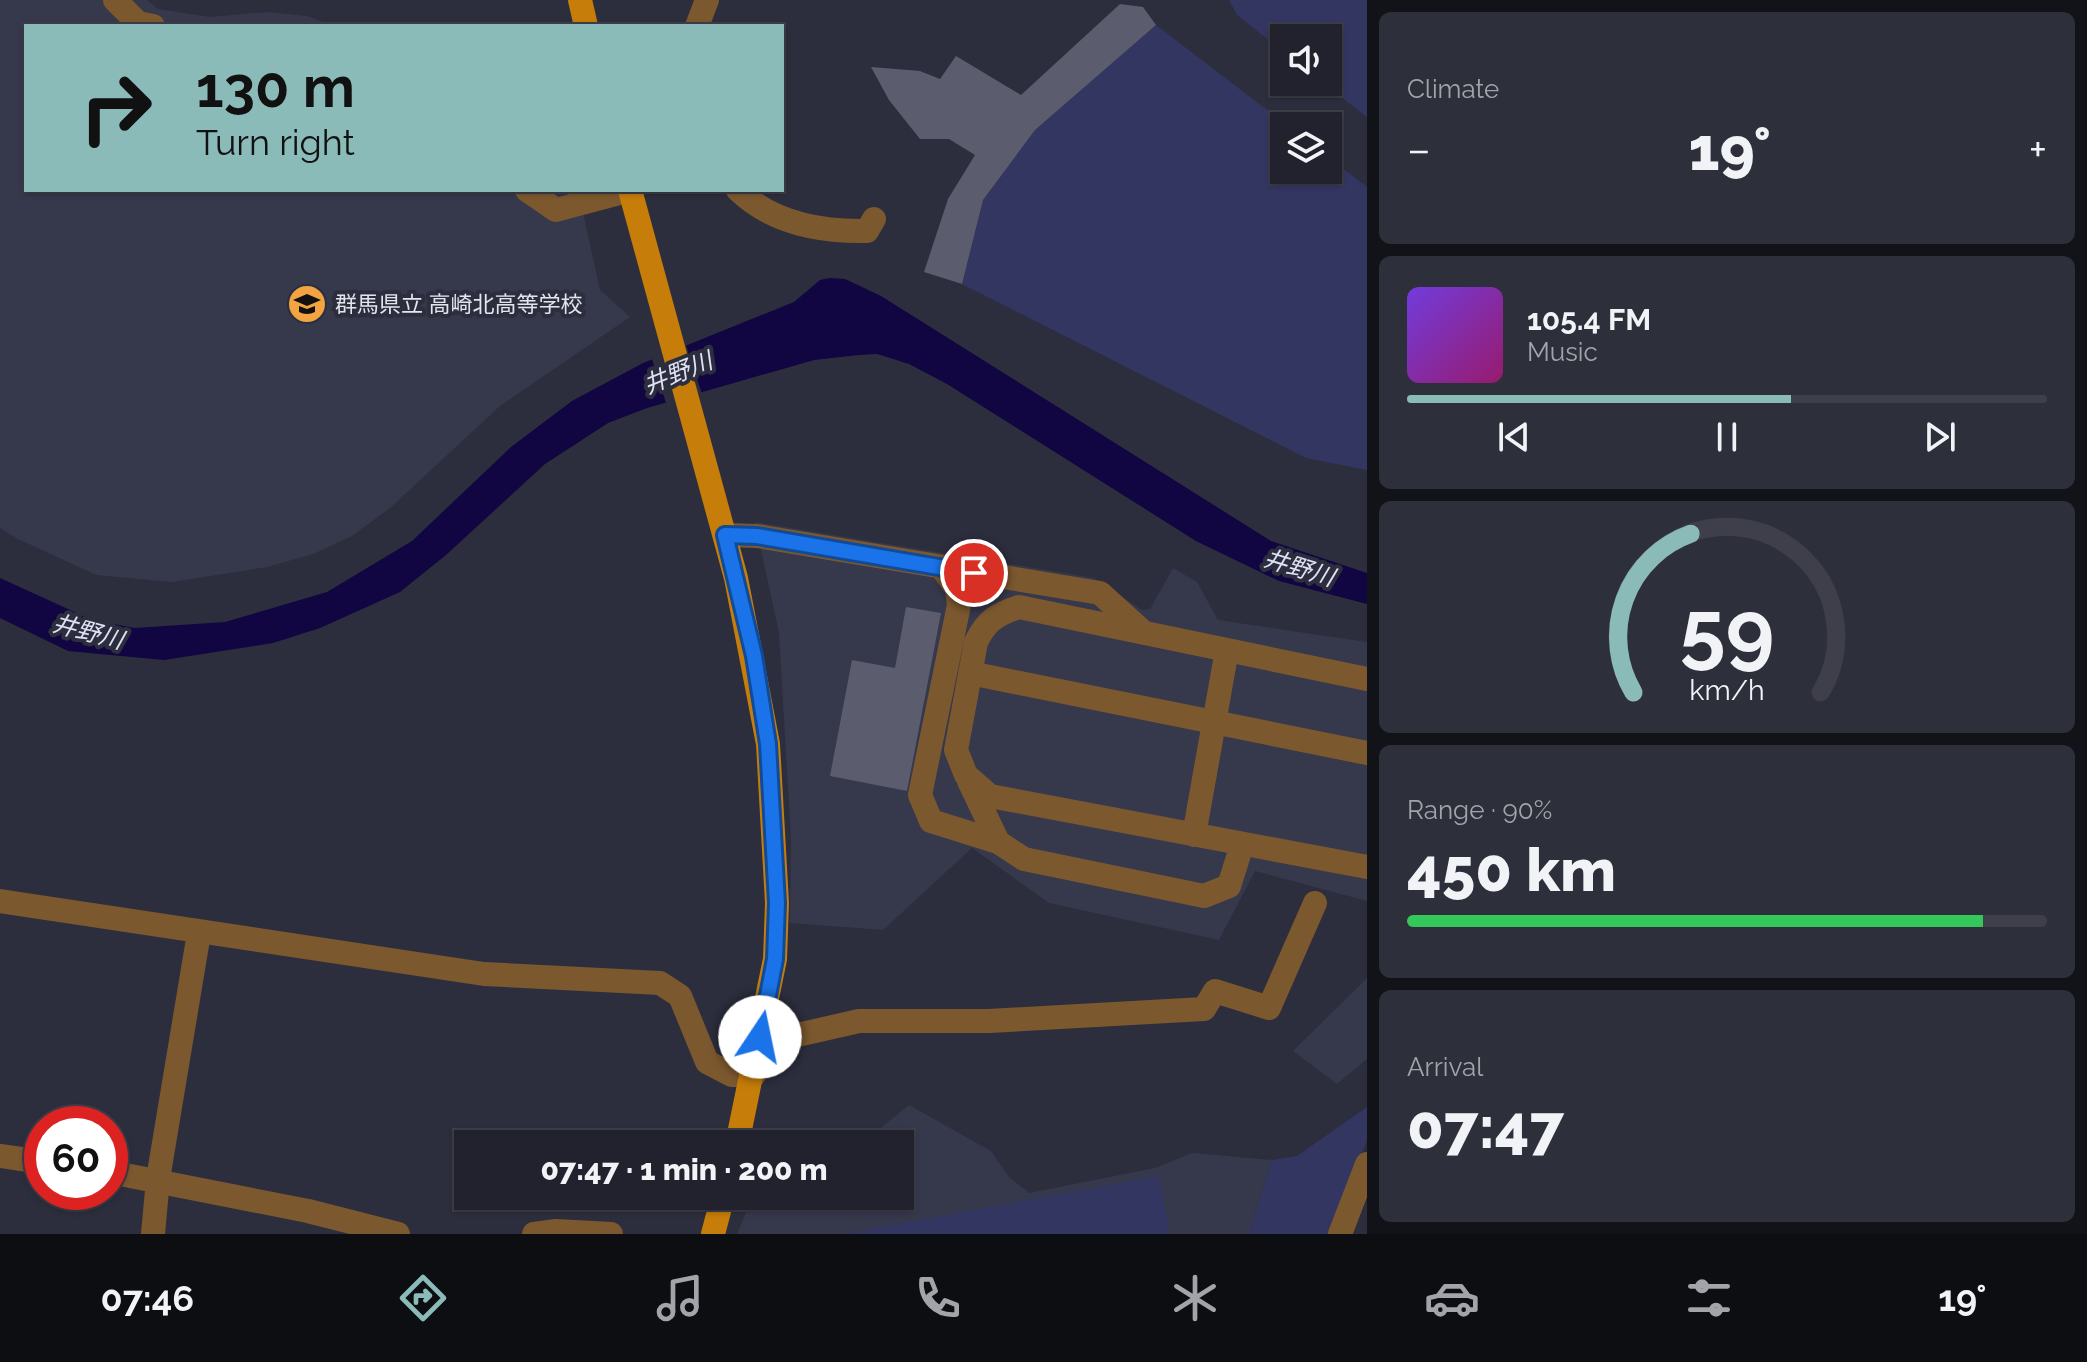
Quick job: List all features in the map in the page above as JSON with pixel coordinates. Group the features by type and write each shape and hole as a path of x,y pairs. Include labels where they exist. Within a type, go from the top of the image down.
{"main road":[{"path":"580,0 586,24"},
{"path":"631,192 725,535 754,656 768,744 776,945 754,1075 740,1130"},
{"path":"713,1234 719,1210"}],"street":[{"path":"115,0 138,23 143,24"},
{"path":"698,24 707,0"},
{"path":"530,192 556,210 623,192"},
{"path":"740,192 763,212 798,224 867,231 874,219"},
{"path":"725,535 757,536 1100,593 1144,633"},
{"path":"942,568 957,589 959,605 920,795 931,821 998,842 1024,859 1204,896 1229,886 1242,845"},
{"path":"998,842 956,750 976,642 983,627 997,614 1019,607 1367,679"},
{"path":"1194,835 1227,650"},
{"path":"970,673 1367,753"},
{"path":"966,775 990,796 1367,867"},
{"path":"0,901 484,974 660,983 680,996 707,1062 732,1075 754,1075"},
{"path":"760,1037 784,1038 859,1021 989,1021 1204,1009 1215,991 1269,1008 1315,903"},
{"path":"153,1234 158,1179 199,933"},
{"path":"0,1156 24,1159"},
{"path":"1340,1234 1367,1164"},
{"path":"128,1175 398,1234"},
{"path":"534,1234 556,1231 611,1234"}],"shaded area":[{"name":"群馬県立 高崎北高等学校","path":"0,0 147,0 158,9 210,17 268,12 307,16 329,24 24,24 24,192 578,192 600,290 630,317 500,406 390,508 352,536 313,554 267,567 172,582 96,575 0,528"},
{"path":"1229,0 1367,0 1367,117 1340,96 1342,24 1270,24 1270,41 1237,15"},
{"path":"1156,25 1270,112 1270,184 1342,184 1342,168 1367,187 1367,470 1306,458 962,284 983,200 1035,130"},
{"path":"755,522 1094,578 1142,610 1150,609 1173,568 1197,582 1218,620 1367,642 1367,901 1255,871 1219,940 1049,903 972,848 883,930 790,923 791,839 779,633"},
{"path":"1367,978 1367,1059 1337,1084 1293,1051"},
{"path":"909,1105 991,1151 1009,1177 1029,1193 1155,1168 1192,1153 1272,1160 1249,1234 737,1234 747,1210 914,1210 914,1130 879,1130"},
{"path":"1367,1107 1367,1140 1329,1234 1249,1234 1272,1160 1297,1156"},
{"path":"1159,1176 1170,1234 843,1234"}],"water":[{"name":"井野川","path":"845,279 881,296 1271,541 1367,573 1367,604 1279,581 1196,541 947,384 909,364 877,354 814,360 647,408 608,423 545,464 446,555 400,592 320,628 273,643 164,660 68,651 0,618 0,578 92,620 135,628 225,622 327,592 412,541 511,447 572,401 643,363 794,302 820,280"}],"pier":[{"path":"685,342 702,394 667,406 651,356"}],"building":[{"path":"1120,4 1143,7 1156,25 1035,130 983,200 962,284 924,272 948,199 975,155 949,139 920,139 889,100 871,67 920,71 940,79 956,56 1021,95"},
{"path":"906,607 941,613 907,791 830,776 852,660 895,668"}],"place":[{"name":"群馬県立 高崎北高等学校","path":"307,304"}],"route":[{"path":"760,1037 775,959 777,903 768,744 754,656 725,535 757,536 974,573"}]}
